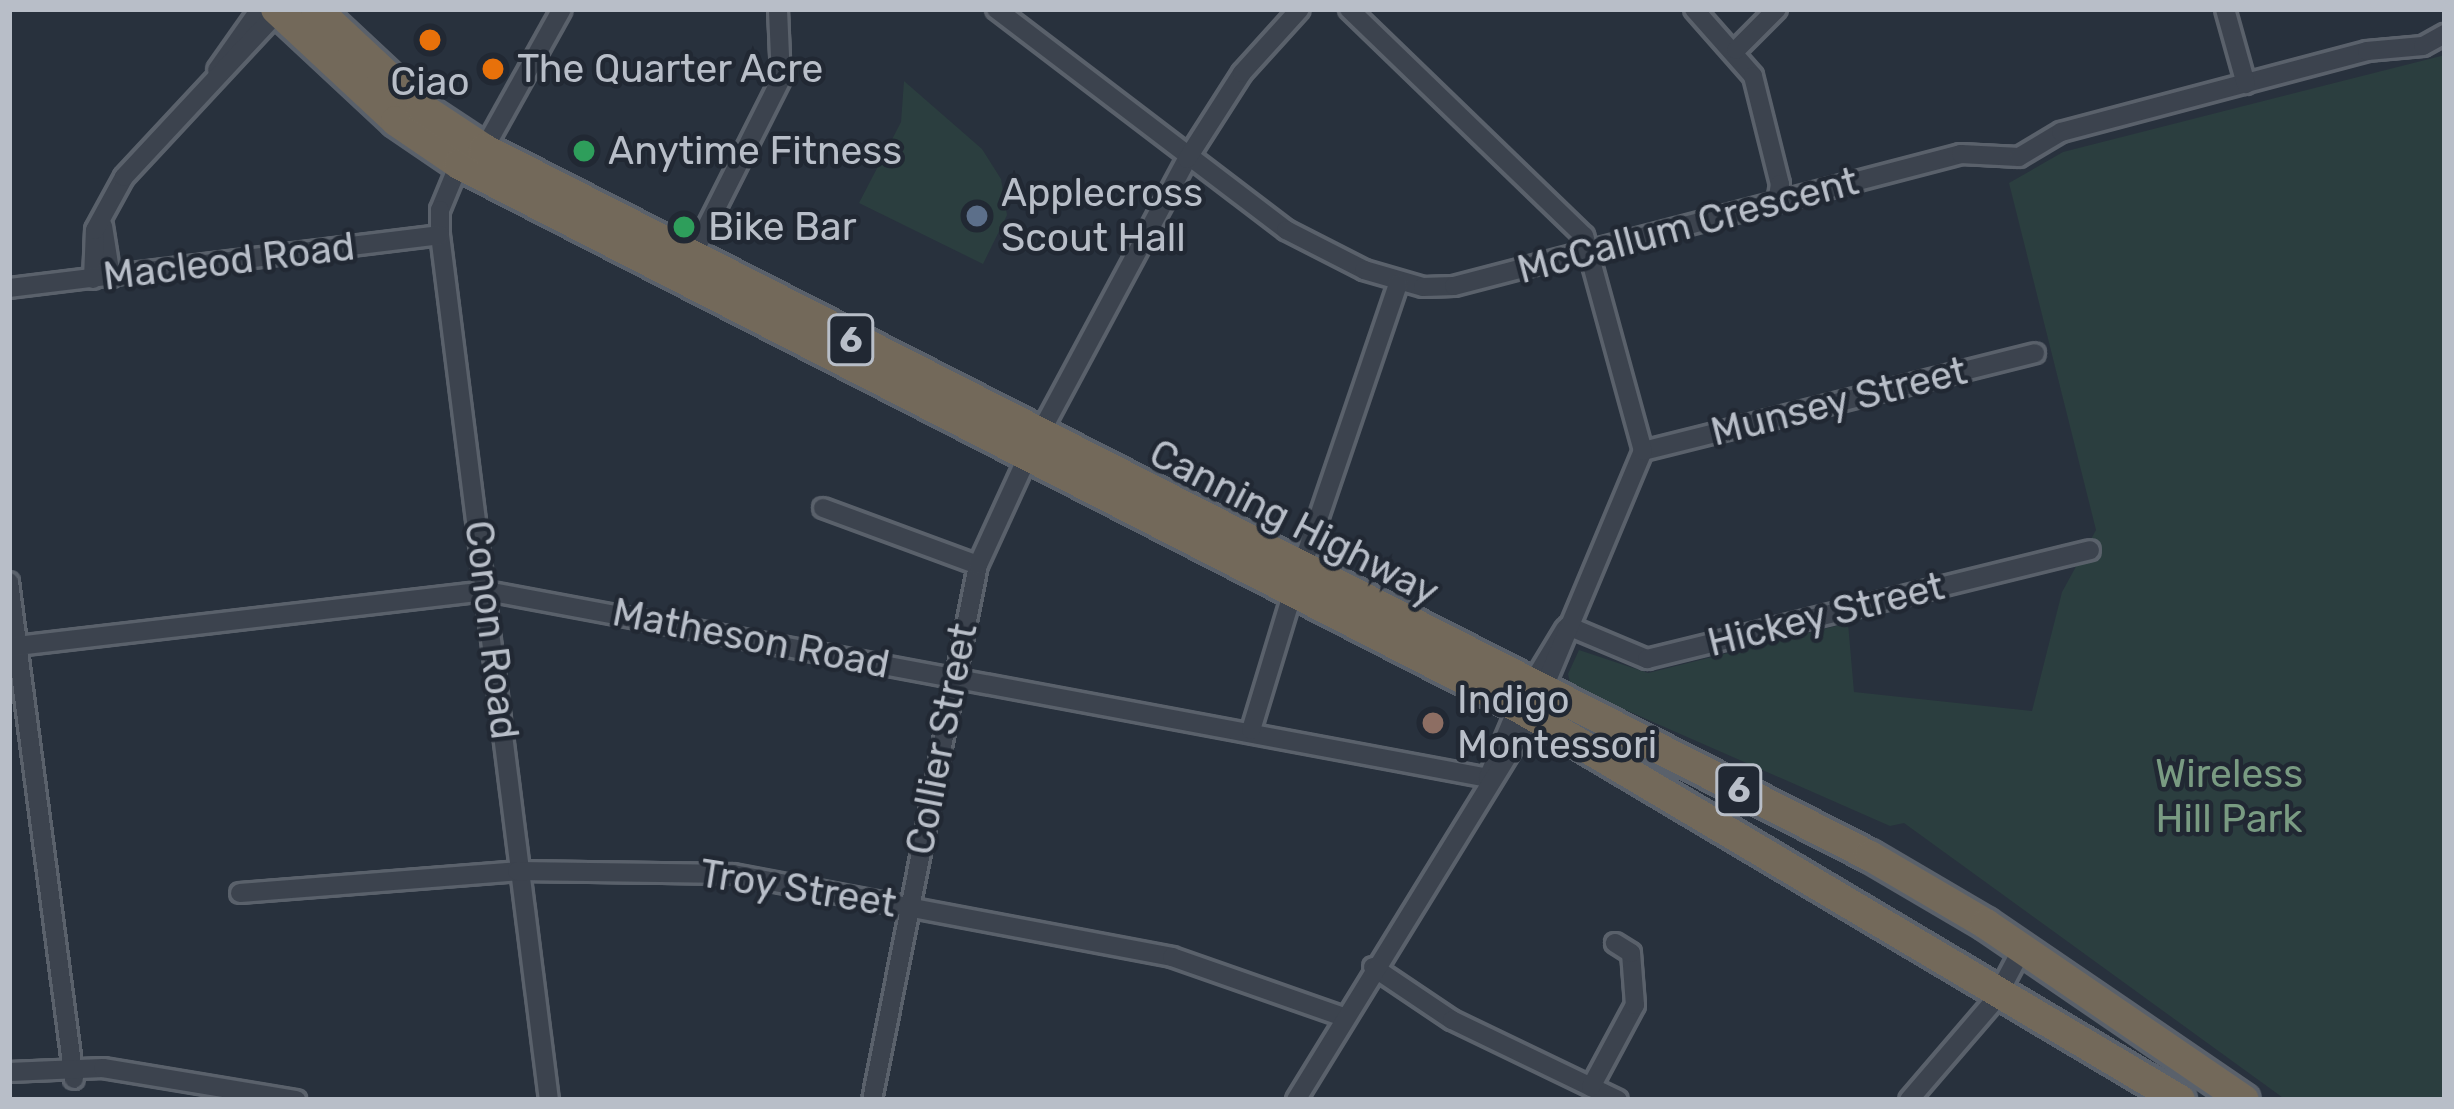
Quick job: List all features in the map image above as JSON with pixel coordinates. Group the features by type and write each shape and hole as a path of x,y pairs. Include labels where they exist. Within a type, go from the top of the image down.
{"highway":[{"name":"Canning Highway","path":"274,10 380,107 1033,448 1531,700 1870,856 2022,950 2244,1100"},
{"name":"Canning Highway","path":"321,11 472,157"},
{"name":"Canning Highway","path":"1531,700 2180,1100"}],"street":[{"name":"Conon Road","path":"549,1100 440,235 472,157 562,9"},
{"path":"685,268 781,79 778,9"},
{"name":"McCallum Crescent","path":"996,9 1286,230 1398,284 1454,286 1961,154 2019,157 2061,132 2367,51 2423,46 2445,34"},
{"name":"Collier Street","path":"872,1100 978,565 1033,448 1187,159 1242,73 1300,9"},
{"path":"1296,1100 1531,700 1643,452 1588,253 1563,210 1349,9"},
{"path":"1694,9 1736,50 1753,76 1780,184 1777,203"},
{"path":"1736,50 1777,9"},
{"path":"2225,9 2246,84"},
{"path":"102,278 101,222 124,177 274,10"},
{"name":"Macleod Road","path":"12,290 440,235"},
{"path":"1251,730 1398,284"},
{"name":"Munsey Street","path":"1643,452 2035,353"},
{"path":"823,508 978,565"},
{"name":"Hickey Street","path":"1568,626 1647,659 2090,550"},
{"path":"9,581 14,647 74,1072"},
{"name":"Matheson Road","path":"14,647 487,591 1251,730 1488,778"},
{"name":"Troy Street","path":"240,893 523,871 693,870 1172,957 1343,1017"},
{"path":"1591,1087 1635,1005 1631,953 1615,943"},
{"path":"1909,1100 1999,992 2022,950"},
{"path":"1373,968 1452,1020 1618,1100"},
{"path":"14,1072 118,1075 296,1100"}],"green space":[{"name":"Wireless Hill Park","path":"2445,55 2445,1100 2286,1100 1904,823 1890,826 1571,686 1568,674 1579,650 1648,673 1848,623 1854,692 2032,711 2062,592 2096,530 2009,183 2063,152"},
{"path":"904,81 982,149 1001,179 1007,215 983,264 859,203 901,122"}],"place":[{"name":"Ciao","path":"430,40"},
{"name":"The Quarter Acre","path":"493,69"},
{"name":"Anytime Fitness","path":"584,151"},
{"name":"Applecross Scout Hall","path":"977,216"},
{"name":"Bike Bar","path":"684,227"},
{"name":"Indigo Montessori","path":"1433,723"}]}
